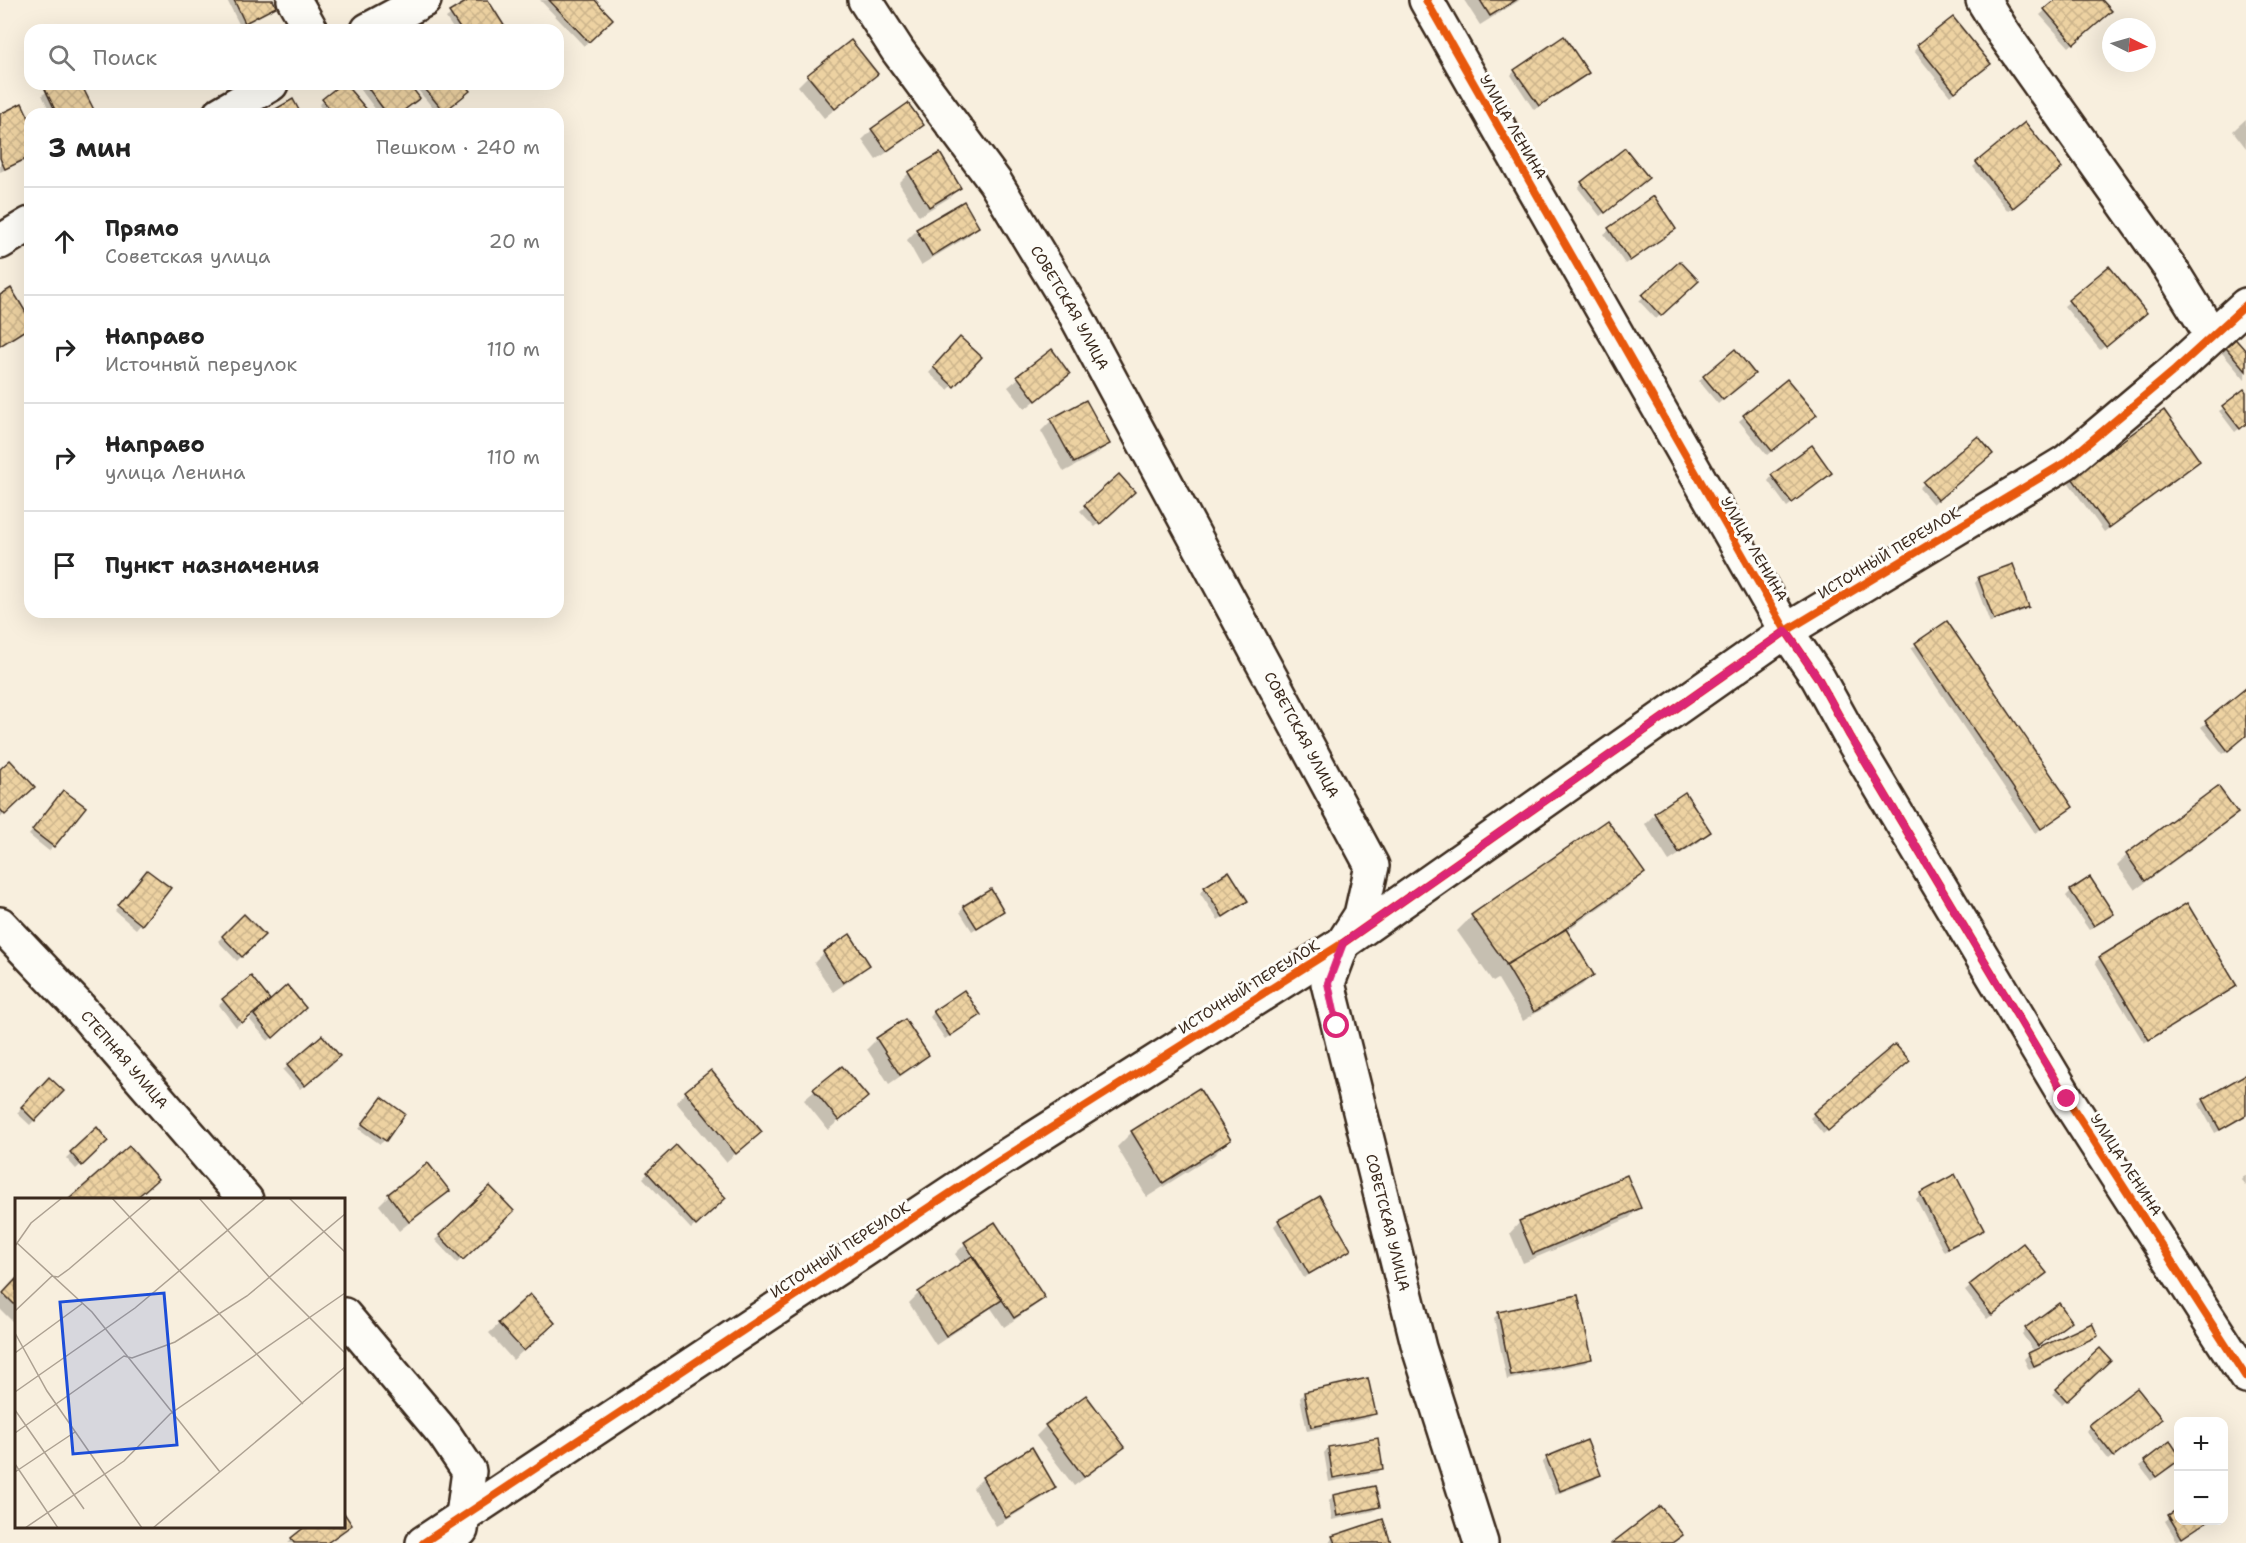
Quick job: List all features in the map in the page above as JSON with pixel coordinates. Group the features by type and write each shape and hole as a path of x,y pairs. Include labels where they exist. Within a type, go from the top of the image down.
{"street":[{"path":"294,0 308,24"},
{"path":"379,24 424,0"},
{"name":"СОВЕТСКАЯ УЛИЦА","path":"865,0 898,51 995,182 1075,314 1372,866 1361,915 1343,943 1328,983 1419,1347 1481,1543"},
{"name":"УЛИЦА ЛЕНИНА","path":"1426,0 1786,631 1818,678 1862,756 2067,1099 2246,1377"},
{"path":"1983,0 2004,34 2170,268 2212,336"},
{"path":"230,108 261,90"},
{"path":"0,242 24,228"},
{"name":"ИСТОЧНЫЙ ПЕРЕУЛОК","path":"423,1543 462,1529 1004,1158 1343,943 1786,631 2066,462 2246,305"},
{"name":"СТЕПНАЯ УЛИЦА","path":"0,924 77,1005 244,1198"},
{"path":"345,1316 444,1434 469,1471 462,1529"}],"building":[{"path":"234,0 273,0 276,7 245,23"},
{"path":"469,0 488,0 503,24 457,24 449,12"},
{"path":"549,0 595,0 613,19 589,42"},
{"path":"1480,0 1516,0 1490,16"},
{"path":"2055,0 2102,0 2112,11 2074,44 2044,9"},
{"path":"1953,17 1991,64 1955,92 1917,45"},
{"path":"1564,36 1589,73 1539,106 1514,70"},
{"path":"851,40 878,74 835,109 807,75"},
{"path":"45,90 84,90 93,108 54,108"},
{"path":"333,90 350,90 365,108 329,108 322,99"},
{"path":"369,90 414,90 420,98 407,108 383,108"},
{"path":"426,90 470,91 449,108 441,108"},
{"path":"293,99 298,108 277,108"},
{"path":"22,103 24,108 24,160 5,169 0,158 0,114"},
{"path":"908,103 924,125 887,151 871,129"},
{"path":"2025,122 2062,168 2013,208 1976,162"},
{"path":"1625,148 1649,178 1605,213 1581,182"},
{"path":"940,153 961,188 929,207 908,172"},
{"path":"1654,196 1676,229 1630,261 1608,228"},
{"path":"964,201 979,227 932,256 916,229"},
{"path":"1680,261 1699,281 1661,316 1642,295"},
{"path":"2109,266 2147,313 2106,347 2068,300"},
{"path":"11,288 24,309 24,331 0,346 0,295"},
{"path":"2230,333 2246,351 2246,371 2221,342"},
{"path":"960,337 982,357 954,387 933,367"},
{"path":"1052,349 1070,374 1036,401 1017,376"},
{"path":"1735,349 1755,374 1723,400 1703,376"},
{"path":"1787,379 1817,415 1772,451 1743,415"},
{"path":"2244,389 2246,392 2246,424 2240,429 2222,406"},
{"path":"1086,400 1110,444 1074,463 1050,419"},
{"path":"2164,410 2200,461 2109,528 2072,478"},
{"path":"1978,436 1993,454 1938,500 1923,482"},
{"path":"1812,445 1832,473 1792,503 1771,475"},
{"path":"1119,474 1135,492 1100,524 1084,505"},
{"path":"2013,564 2029,607 1994,620 1978,577"},
{"path":"1947,621 2073,807 2041,829 1915,643"},
{"path":"2246,688 2246,736 2228,751 2205,721"},
{"path":"10,760 35,787 5,815 0,809 0,769"},
{"path":"2218,786 2238,813 2145,881 2126,854"},
{"path":"63,790 86,807 54,847 32,830"},
{"path":"1685,792 1711,832 1679,853 1654,813"},
{"path":"1607,820 1645,873 1509,968 1471,915"},
{"path":"147,870 171,888 142,925 118,906"},
{"path":"1229,871 1248,901 1223,917 1204,887"},
{"path":"2090,877 2114,914 2094,926 2070,890"},
{"path":"991,889 1004,911 977,928 963,906"},
{"path":"2187,903 2237,986 2149,1040 2099,957"},
{"path":"244,914 265,935 242,957 222,936"},
{"path":"1566,929 1594,975 1534,1012 1506,965"},
{"path":"850,934 870,965 843,983 823,952"},
{"path":"251,976 270,1000 242,1023 222,999"},
{"path":"287,985 306,1008 273,1038 254,1015"},
{"path":"964,990 981,1015 950,1036 933,1011"},
{"path":"905,1019 929,1055 900,1075 876,1038"},
{"path":"322,1035 340,1056 305,1086 287,1065"},
{"path":"1895,1044 1910,1061 1828,1131 1813,1113"},
{"path":"842,1066 868,1097 839,1121 813,1089"},
{"path":"711,1070 762,1132 736,1154 685,1091"},
{"path":"2246,1074 2246,1115 2220,1130 2203,1099"},
{"path":"49,1077 64,1091 35,1121 21,1107"},
{"path":"1199,1088 1231,1140 1163,1183 1131,1131"},
{"path":"382,1097 405,1114 386,1141 362,1124"},
{"path":"97,1127 108,1141 82,1166 70,1152"},
{"path":"676,1145 726,1198 696,1226 647,1172"},
{"path":"129,1146 158,1179 136,1198 70,1198"},
{"path":"428,1163 450,1191 409,1222 388,1194"},
{"path":"1955,1174 1984,1230 1948,1248 1920,1193"},
{"path":"1627,1175 1641,1208 1533,1254 1519,1221"},
{"path":"490,1186 514,1211 463,1260 439,1235"},
{"path":"1320,1196 1351,1250 1309,1274 1278,1220"},
{"path":"995,1222 1045,1298 1014,1318 964,1242"},
{"path":"2023,1243 2047,1273 1992,1315 1969,1285"},
{"path":"972,1256 1002,1300 946,1336 918,1292"},
{"path":"15,1280 15,1305 3,1293"},
{"path":"530,1294 555,1323 524,1351 498,1323"},
{"path":"1578,1295 1592,1359 1511,1376 1498,1312"},
{"path":"2059,1303 2072,1321 2038,1346 2025,1328"},
{"path":"2092,1323 2098,1336 2034,1366 2028,1353"},
{"path":"2100,1348 2111,1360 2067,1401 2056,1389"},
{"path":"1368,1378 1376,1414 1311,1427 1304,1392"},
{"path":"2137,1388 2162,1419 2114,1457 2089,1425"},
{"path":"1086,1395 1125,1447 1084,1477 1045,1425"},
{"path":"1378,1438 1383,1469 1333,1478 1328,1447"},
{"path":"1587,1440 1601,1475 1560,1491 1546,1457"},
{"path":"2170,1441 2174,1447 2174,1464 2156,1477 2144,1461"},
{"path":"1032,1447 1056,1488 1006,1518 982,1477"},
{"path":"1375,1486 1380,1507 1337,1516 1333,1495"},
{"path":"1660,1506 1683,1535 1672,1543 1612,1543"},
{"path":"2174,1511 2174,1525 2168,1515"},
{"path":"345,1514 352,1525 327,1543 294,1543 291,1538 304,1528 345,1528"},
{"path":"1383,1519 1391,1543 1335,1543 1332,1536"},
{"path":"2174,1525 2202,1525 2182,1538"}],"cycle path":[{"path":"1426,0 1786,631 1818,678 1850,736 2067,1099 2246,1377"},
{"path":"423,1543 994,1164 1343,943 1786,631 2066,462 2175,370 2246,305"}],"route":[{"path":"1337,1026 1328,983 1343,943 1786,631 1818,678 1850,736 2067,1099"}]}
